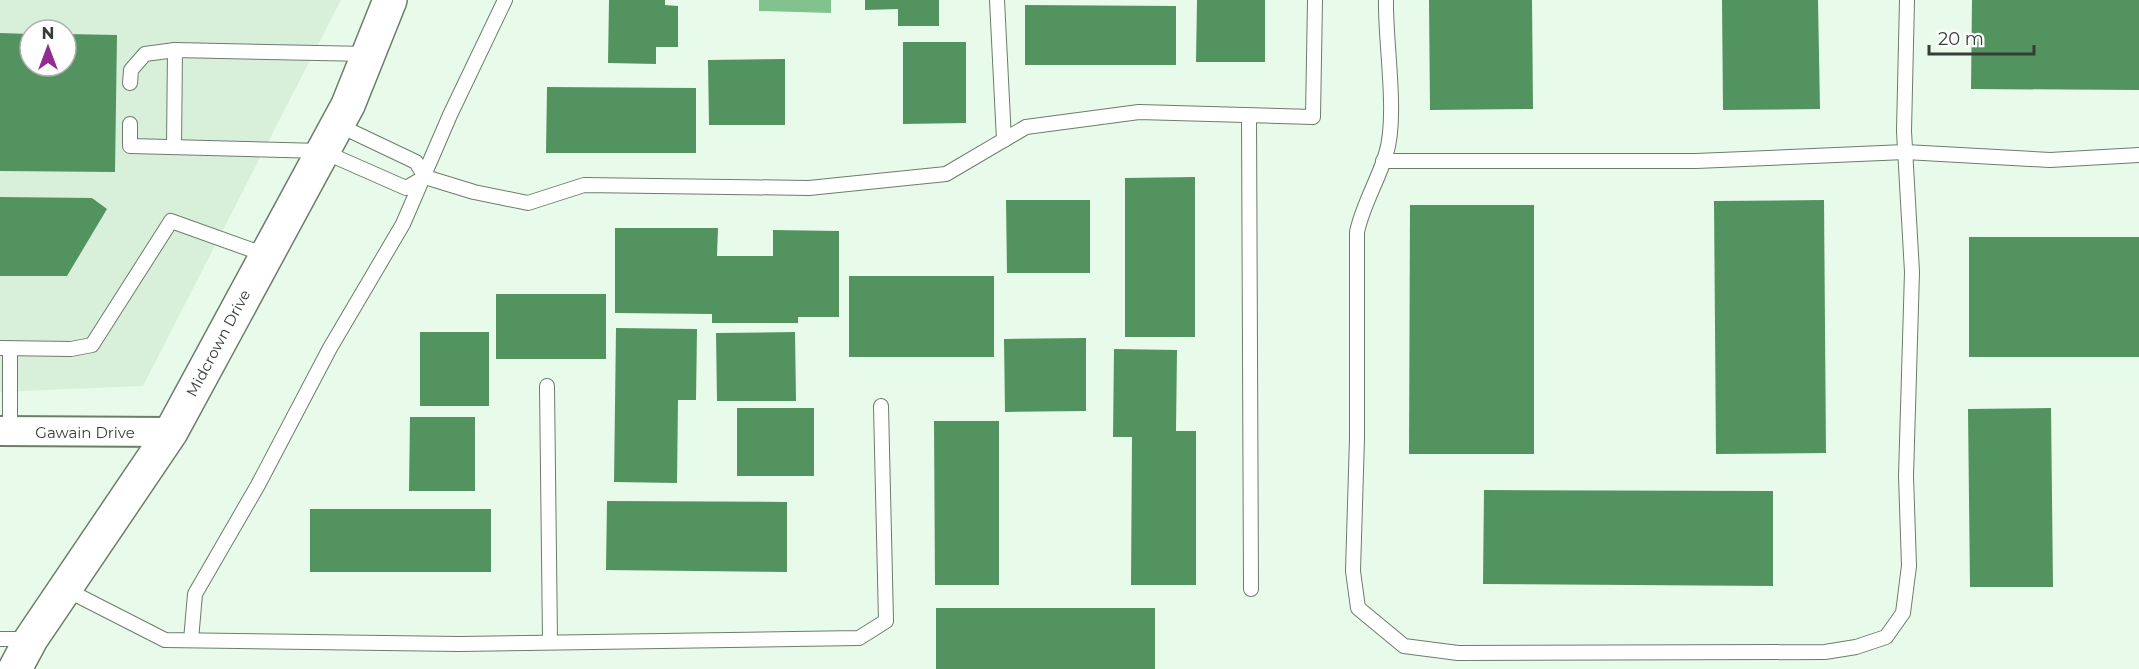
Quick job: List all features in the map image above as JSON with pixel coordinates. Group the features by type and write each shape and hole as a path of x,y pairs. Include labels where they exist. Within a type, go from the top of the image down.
{"street":[{"name":"Midcrown Drive","path":"15,669 15,639 65,589 171,432 348,105 390,0"},
{"name":"Gawain Drive","path":"5,431 171,432"}],"lane":[{"path":"191,640 195,594 258,484 330,348 403,224 450,115 505,0"},
{"path":"997,0 1004,140"},
{"path":"130,124 130,146 329,138 416,162 425,177 474,192 528,203 584,185 809,188 946,174 1026,127 1139,111 1313,117 1315,0"},
{"path":"1386,0 1390,110 1386,153 1362,208 1357,232 1357,438 1353,571 1358,608 1404,646 1458,653 1825,652 1856,647 1886,637 1903,613 1909,566 1906,476 1912,272 1905,152 1904,56 1907,0"},
{"path":"130,83 131,70 145,54 175,50 368,54"},
{"path":"174,146 175,50"},
{"path":"1250,116 1251,589"},
{"path":"329,138 406,188 425,177"},
{"path":"1383,161 1696,161 1905,152 2050,159 2139,155"},
{"path":"5,431 5,349 71,349 92,345 171,221 266,255"},
{"path":"547,386 550,641"},
{"path":"65,589 165,640 435,644 859,638 886,621 881,406"}],"shaded area":[{"path":"0,0 341,0 143,386 0,392"},
{"path":"759,0 831,0 831,13 759,11"}],"building":[{"path":"609,0 665,0 665,5 678,6 678,47 656,47 656,64 608,63"},
{"path":"865,0 939,0 939,26 898,26 898,9 865,10"},
{"path":"1197,0 1265,0 1265,62 1196,62"},
{"path":"1429,0 1532,0 1533,109 1430,110"},
{"path":"1722,0 1818,0 1820,109 1723,110"},
{"path":"1972,0 2139,0 2139,90 1971,89"},
{"path":"1025,5 1176,6 1176,65 1025,65"},
{"path":"0,33 18,34 18,78 78,78 78,34 117,35 115,172 0,171"},
{"path":"903,42 966,42 966,123 903,124"},
{"path":"785,59 785,125 709,125 708,60"},
{"path":"547,87 696,88 696,153 546,153"},
{"path":"1195,177 1195,337 1125,337 1125,178"},
{"path":"0,197 92,198 107,209 67,276 0,276"},
{"path":"1006,200 1090,200 1090,273 1007,273"},
{"path":"1824,200 1826,453 1716,454 1714,201"},
{"path":"1410,205 1534,205 1534,454 1409,454"},
{"path":"615,228 718,228 717,256 773,256 773,230 839,231 839,317 798,317 798,323 712,323 712,314 615,313"},
{"path":"1969,237 2139,237 2139,357 1969,357"},
{"path":"849,276 994,276 994,357 849,357"},
{"path":"496,294 606,294 606,359 496,359"},
{"path":"616,328 697,329 696,400 678,400 677,483 614,482"},
{"path":"420,332 489,332 489,406 420,406"},
{"path":"795,332 796,401 717,401 716,333"},
{"path":"1086,338 1086,411 1005,412 1004,339"},
{"path":"1114,349 1177,350 1176,431 1196,431 1196,585 1131,585 1132,437 1113,437"},
{"path":"737,408 814,408 814,476 737,476"},
{"path":"2051,408 2053,587 1970,587 1968,409"},
{"path":"410,417 475,417 475,491 409,491"},
{"path":"934,421 999,421 999,585 935,585"},
{"path":"1484,490 1773,491 1773,586 1483,584"},
{"path":"607,501 787,502 787,572 606,570"},
{"path":"310,509 491,509 491,572 310,572"},
{"path":"936,608 1155,608 1155,669 936,669"}]}
